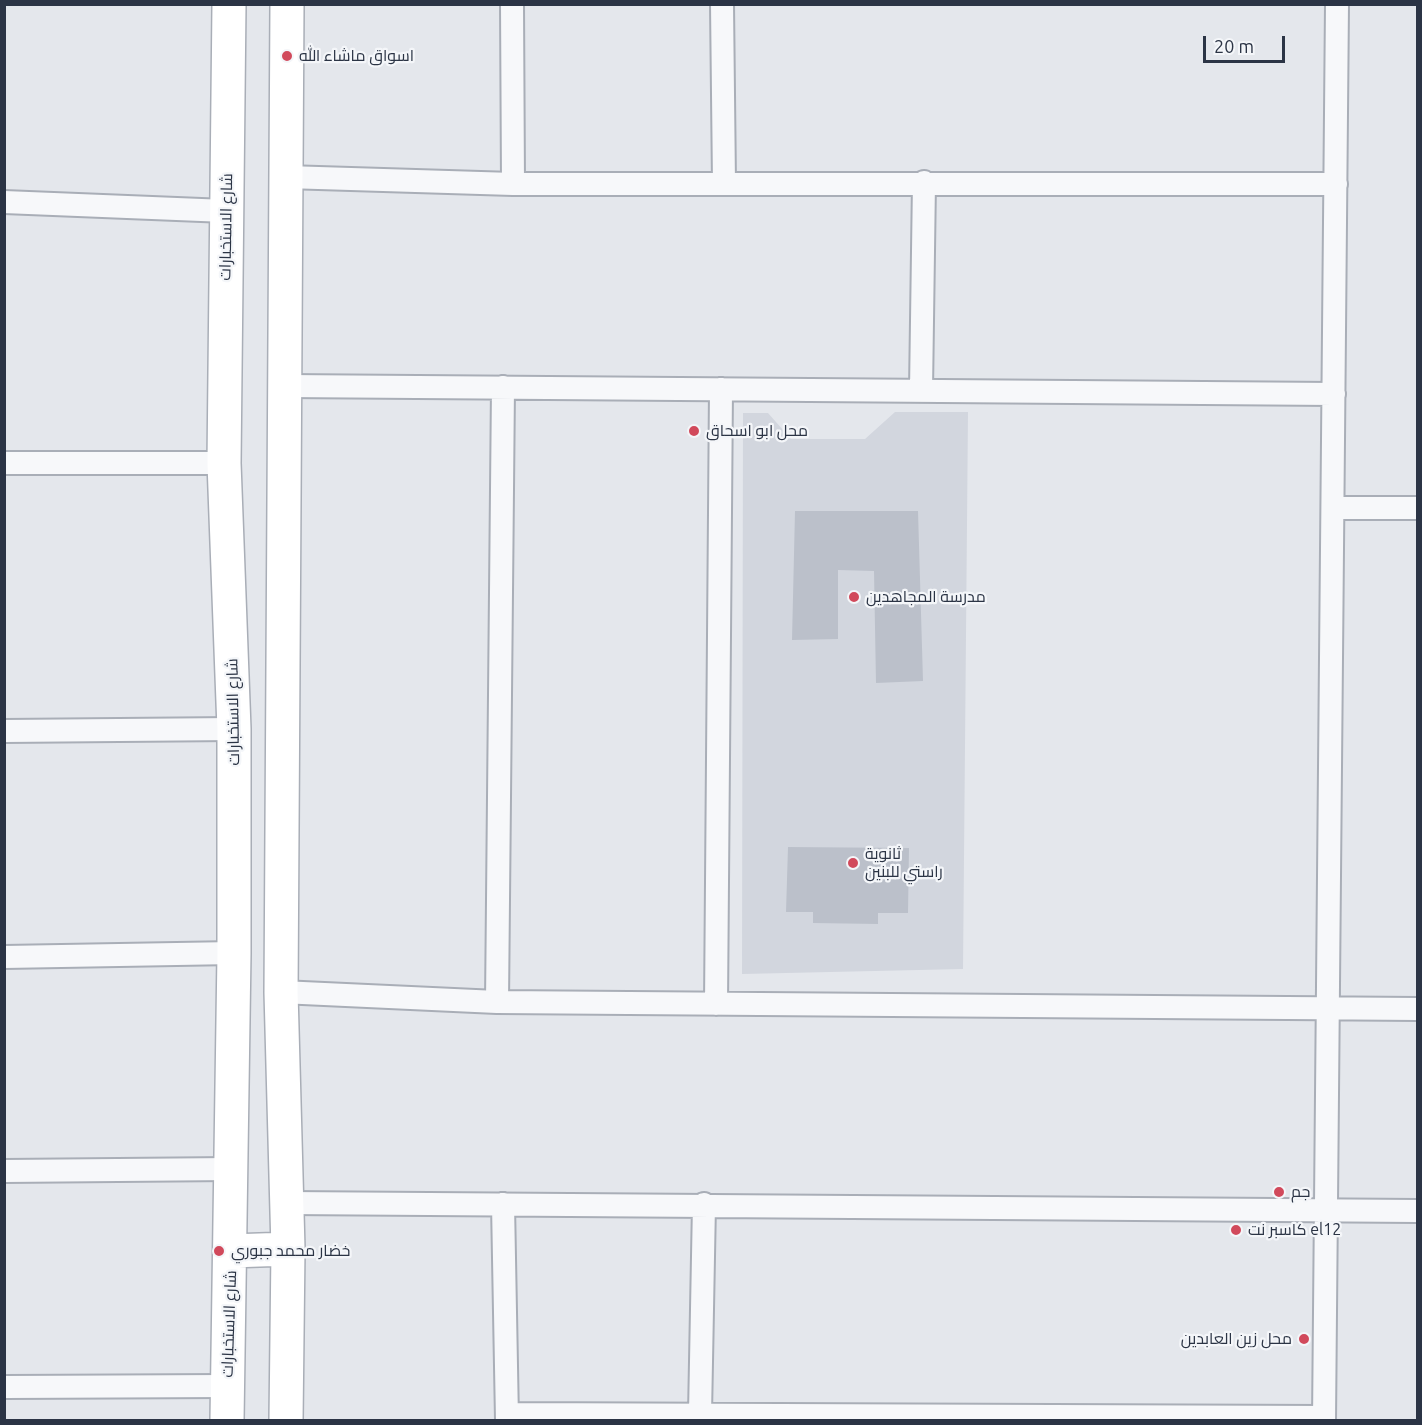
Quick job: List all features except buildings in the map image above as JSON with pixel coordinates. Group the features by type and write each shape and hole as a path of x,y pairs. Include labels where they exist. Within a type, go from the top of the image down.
{"main road":[{"name":"شارع الاستخبارات","path":"227,1420 234,953 234,729 224,463 229,4"},
{"path":"286,1420 288,1249 281,992 287,4"},
{"path":"231,1251 288,1249"}],"street":[{"path":"512,4 513,184"},
{"path":"722,4 724,184"},
{"path":"503,1204 507,1417 700,1414 1324,1419 1335,508 1337,4"},
{"path":"286,177 513,184 924,182 1336,184"},
{"path":"921,390 924,182"},
{"path":"4,202 226,211"},
{"path":"286,386 1334,394"},
{"path":"497,1002 502,387"},
{"path":"716,1004 721,389"},
{"path":"4,463 224,463"},
{"path":"1335,508 1418,508"},
{"path":"4,731 234,729"},
{"path":"4,957 234,953"},
{"path":"281,992 497,1002 1418,1009"},
{"path":"4,1171 232,1169"},
{"path":"286,1203 704,1204 1418,1211"},
{"path":"700,1414 704,1204"},
{"path":"4,1387 226,1386"}],"shaded area":[{"name":"مدرسة المجاهدين","path":"895,412 968,412 963,969 742,974 743,413 768,413 791,439 865,439"}],"place":[{"name":"اسواق ماشاء الله","path":"287,56"},
{"name":"محل ابو اسحاق","path":"694,431"},
{"name":"مدرسة المجاهدين","path":"854,597"},
{"name":"ثانوية راستي للبنين","path":"853,863"},
{"name":"جم","path":"1279,1192"},
{"name":"كاسبر نت el12","path":"1236,1230"},
{"name":"خضار محمد جبوري","path":"219,1251"},
{"name":"محل زين العابدين","path":"1304,1339"}]}
